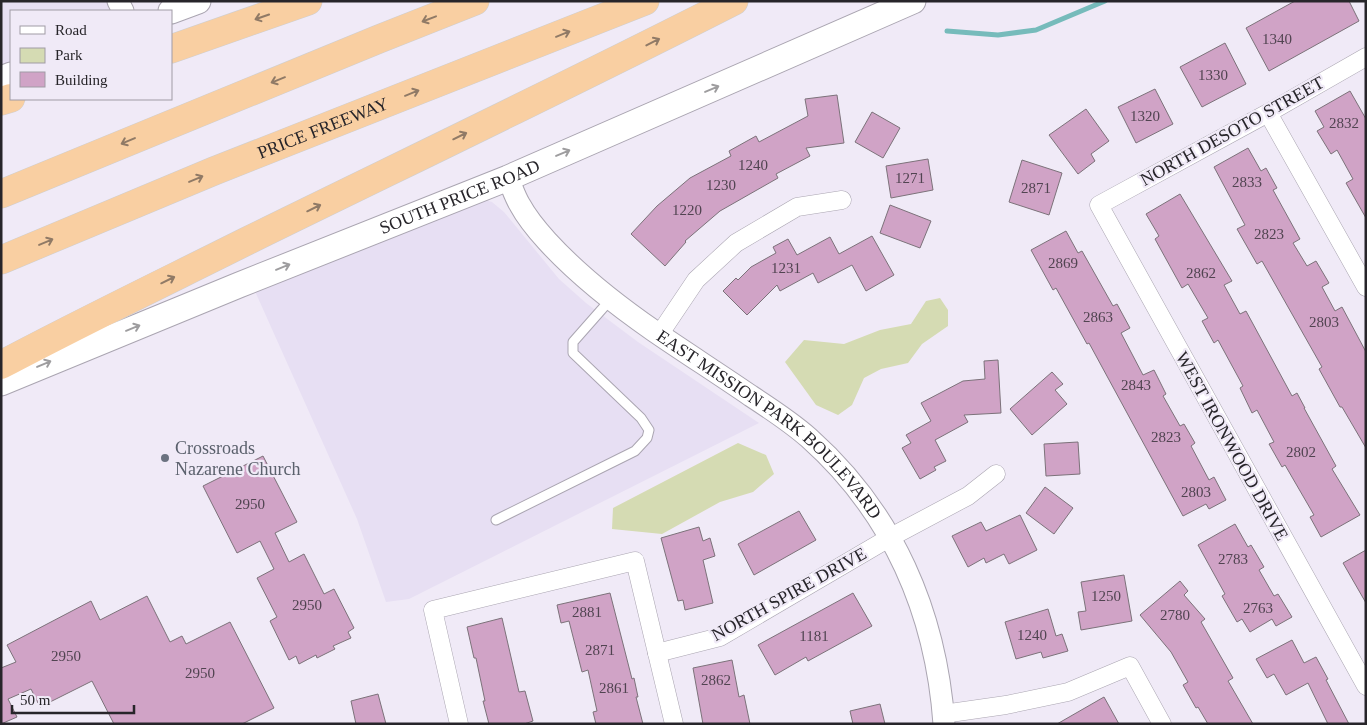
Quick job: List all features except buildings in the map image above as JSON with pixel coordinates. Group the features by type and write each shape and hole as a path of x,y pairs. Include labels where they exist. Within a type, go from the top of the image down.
{"highway":[{"path":"172,49 308,1"},
{"path":"1,194 475,1"},
{"name":"PRICE FREEWAY","path":"1,260 214,171 645,1"},
{"path":"1,365 78,324 734,1"}],"main road":[{"path":"172,11 198,1"},
{"name":"SOUTH PRICE ROAD","path":"1,382 230,288 508,178 913,1"}],"street":[{"name":"NORTH DESOTO STREET","path":"1099,205 1366,57"},
{"path":"1268,112 1366,287"},
{"name":"EAST MISSION PARK BOULEVARD","path":"508,178 519,204 535,227 558,253 590,284 659,334 780,415 809,438 848,478 872,508 912,580 924,611 933,644 944,719"},
{"path":"659,334 696,280 736,243 797,207 842,200"},
{"name":"WEST IRONWOOD DRIVE","path":"1099,205 1366,686"},
{"name":"NORTH SPIRE DRIVE","path":"658,654 720,637 889,538 968,496 996,474"},
{"path":"459,724 433,610 636,561 674,724"},
{"path":"944,719 1068,692 1130,666 1162,724"}],"lane":[{"path":"496,520 635,451 647,438 649,430 641,418 573,353 573,342 610,299"}],"shaded area":[{"path":"1,1 118,1 122,10 10,10 10,75 1,79"},
{"path":"486,200 492,202 504,212 559,279 586,303 638,342 759,423 409,599 386,602 357,519 254,289"}],"green space":[{"path":"940,298 948,310 948,326 922,344 908,363 881,369 864,378 852,405 838,415 816,405 785,362 804,340 844,344 880,330 911,324 926,301"},
{"path":"738,443 766,455 774,474 753,492 720,502 662,534 612,529 613,508"}],"waterway":[{"path":"947,31 998,35 1036,30 1105,1"}],"place":[{"name":"Crossroads Nazarene Church","path":"165,458"}]}
